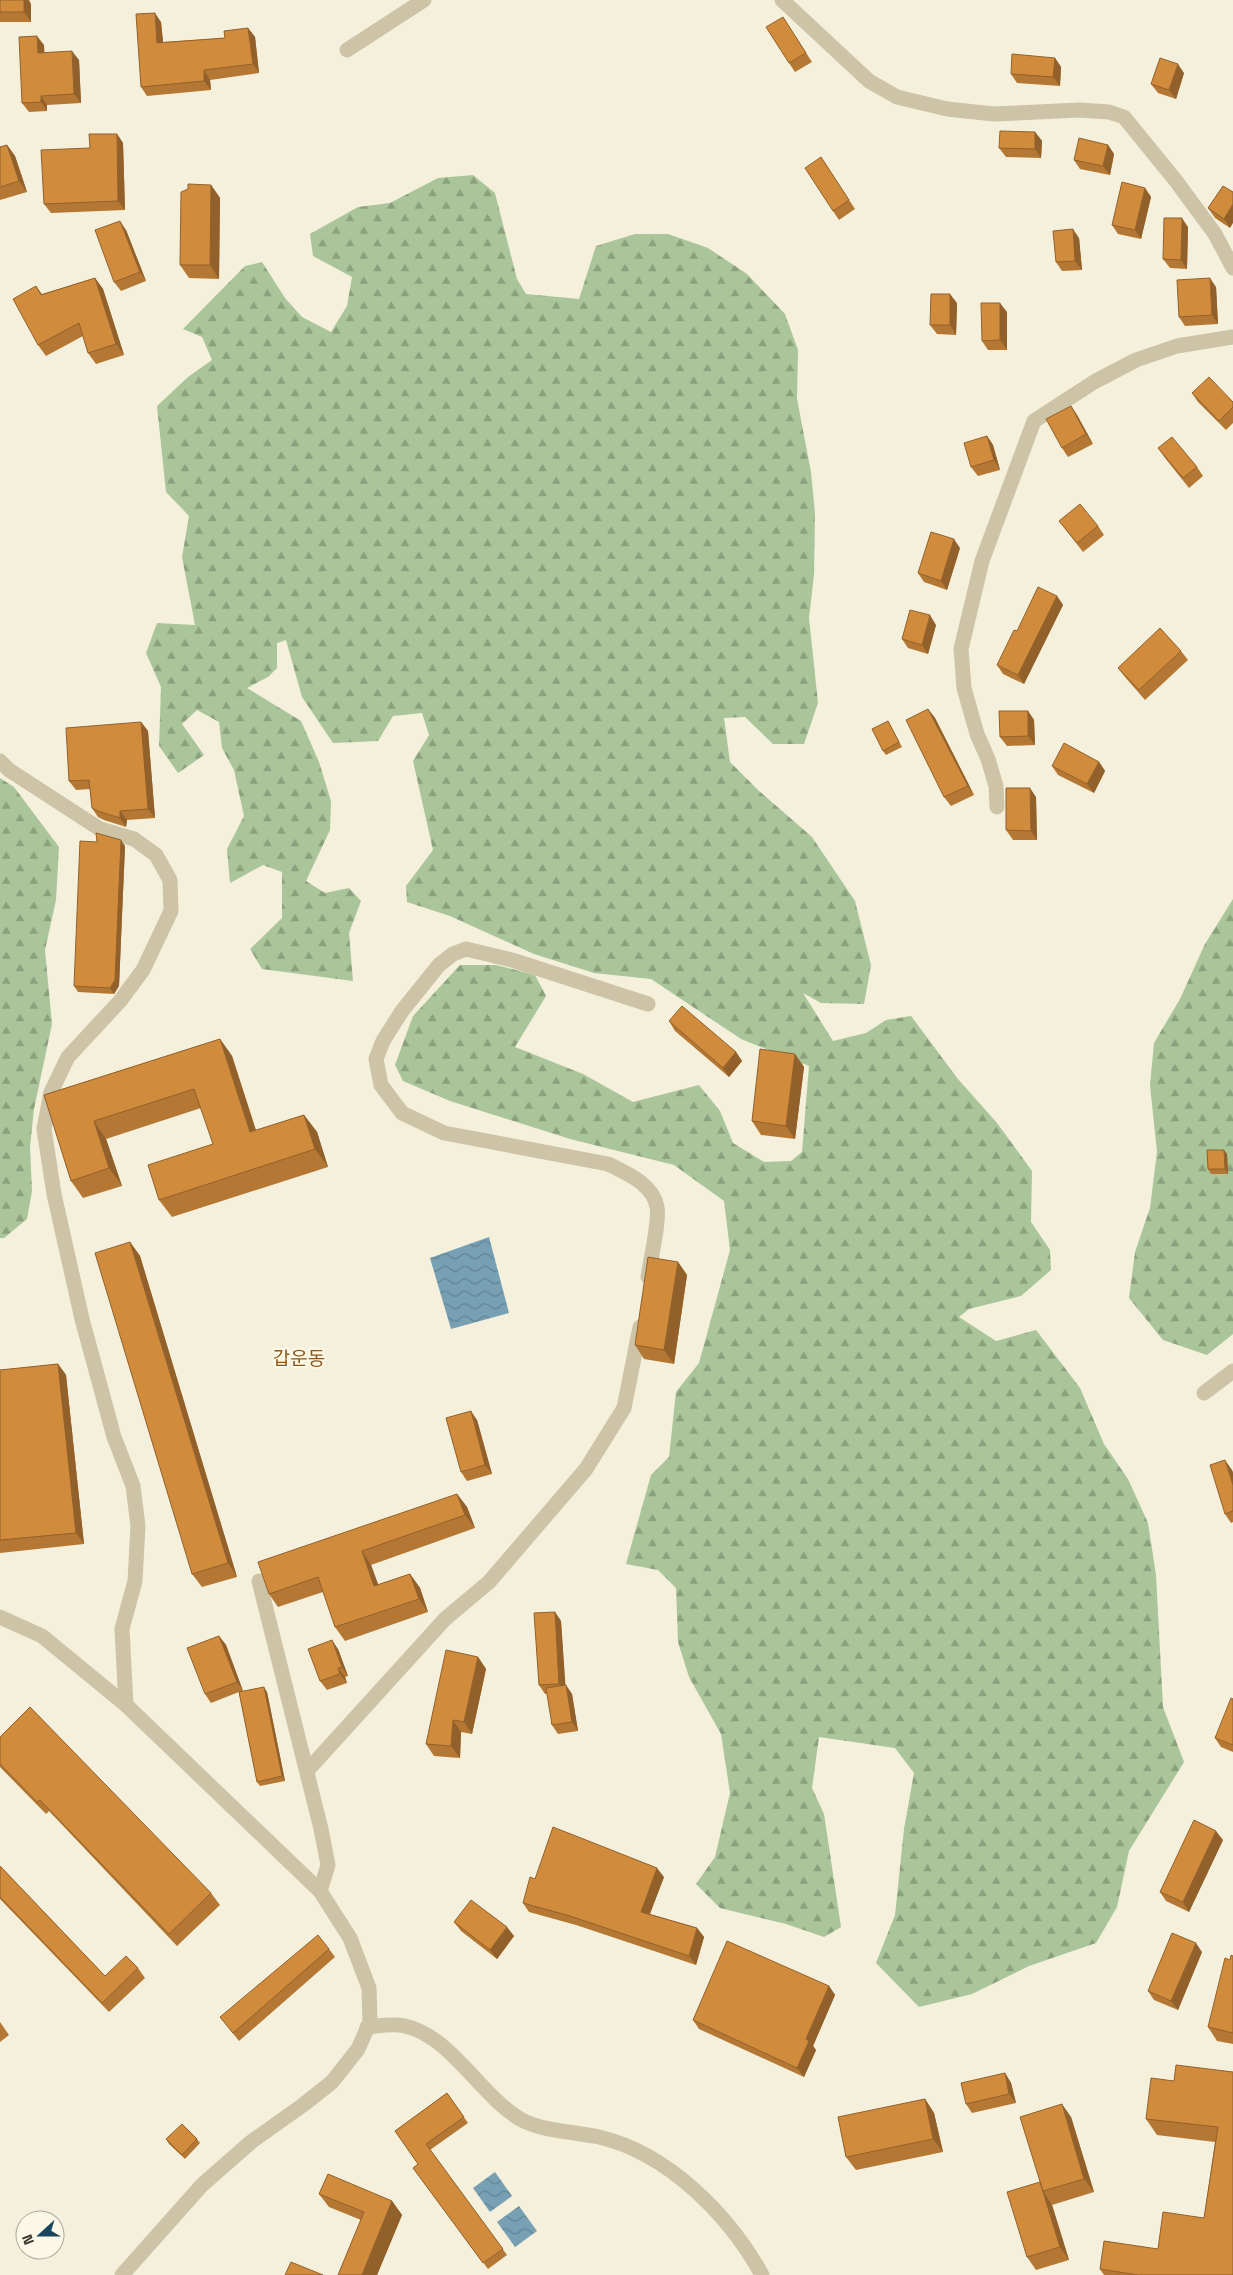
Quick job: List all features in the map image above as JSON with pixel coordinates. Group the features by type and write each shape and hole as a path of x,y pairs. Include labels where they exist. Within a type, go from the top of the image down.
{"street":[{"path":"347,50 424,0"},
{"path":"782,0 869,81 897,97 947,109 994,114 1080,110 1109,112 1124,117 1176,181 1215,234 1233,268"},
{"path":"997,807 996,786 977,734 964,688 961,649 982,561 1034,421 1094,382 1136,360 1177,346 1233,337"},
{"path":"0,761 9,770 100,829 134,839 156,855 170,880 171,911 143,970 120,1000 68,1056 51,1092 44,1129 54,1194 82,1319 114,1437 133,1486 138,1526 135,1581 122,1629 126,1705"},
{"path":"646,1289 657,1206 647,1189 637,1180 608,1164 444,1133 402,1113 381,1085 376,1059 383,1041 402,1011 439,965 454,954 466,949 512,960 648,1004"},
{"path":"306,1771 445,1619 489,1582 586,1469 624,1408 642,1317"},
{"path":"1204,1393 1233,1371"},
{"path":"259,1582 328,1865 320,1890"},
{"path":"0,1617 42,1636 126,1705 320,1890 350,1938 369,1988 370,2022 358,2049 332,2082 251,2142 202,2185 122,2275"},
{"path":"368,2027 406,2026 427,2036 455,2057 504,2109 524,2121 600,2137 644,2155 678,2176 715,2210 749,2251 762,2275"}],"green space":[{"path":"473,175 495,193 517,279 526,294 579,299 596,246 635,234 668,234 708,248 747,274 785,314 798,350 797,399 811,472 815,513 814,575 809,618 818,703 804,744 773,744 745,717 724,718 730,762 758,790 812,837 855,901 871,965 864,1004 821,1003 803,993 833,1041 866,1033 886,1020 911,1016 958,1079 997,1123 1032,1171 1031,1222 1050,1250 1051,1270 1021,1296 969,1309 959,1317 996,1341 1036,1330 1080,1388 1104,1444 1128,1479 1148,1523 1156,1575 1163,1707 1184,1762 1129,1851 1117,1907 1096,1943 1029,1966 972,1994 919,2007 876,1963 895,1915 904,1829 914,1773 895,1748 819,1737 812,1788 824,1814 841,1927 824,1937 786,1924 720,1908 696,1884 715,1857 730,1793 721,1734 689,1677 678,1642 676,1588 658,1570 626,1564 651,1475 669,1457 676,1392 699,1363 730,1250 724,1201 674,1165 570,1139 450,1101 403,1081 395,1065 413,1016 460,965 496,965 535,975 546,996 515,1047 583,1074 633,1102 699,1085 720,1111 733,1143 764,1162 791,1161 802,1152 809,1066 741,1039 651,979 594,973 534,954 450,916 407,902 406,886 433,850 413,761 429,735 422,713 393,716 378,741 333,743 302,697 286,640 277,643 277,668 268,677 247,688 301,721 319,762 331,801 330,830 306,881 325,893 349,888 361,901 349,933 353,981 262,969 250,949 282,918 282,872 263,865 230,883 227,849 244,816 234,770 222,748 219,722 197,710 182,724 204,755 178,773 159,746 161,687 146,653 157,623 195,625 182,557 189,516 166,492 157,406 188,377 212,360 202,337 183,329 245,266 262,262 285,298 302,317 331,332 347,306 352,277 313,256 310,234 358,207 390,203 438,178"},
{"path":"0,778 14,787 59,847 56,900 45,950 52,1024 34,1109 30,1147 32,1191 27,1219 4,1238 0,1238"},
{"path":"1233,899 1233,1334 1207,1355 1163,1340 1129,1298 1135,1252 1150,1208 1157,1152 1150,1085 1154,1043 1180,999 1205,944"}],"water":[{"path":"489,1237 509,1313 451,1329 430,1258"},
{"path":"495,2172 512,2196 490,2212 473,2188"},
{"path":"519,2206 537,2231 515,2247 497,2222"}],"building":[{"path":"0,0 24,0 24,12 0,12"},
{"path":"155,13 157,43 225,38 224,31 248,28 253,64 204,70 204,81 141,87 136,14"},
{"path":"783,17 806,53 789,63 766,27"},
{"path":"37,36 38,53 72,51 74,94 41,96 41,102 22,103 19,37"},
{"path":"1012,54 1055,58 1053,77 1011,74"},
{"path":"1160,58 1178,64 1169,90 1151,84"},
{"path":"1000,131 1035,132 1035,149 999,148"},
{"path":"89,134 117,134 118,201 44,204 41,150 90,148"},
{"path":"1079,138 1108,145 1103,166 1074,160"},
{"path":"7,145 19,181 0,187 0,147"},
{"path":"821,157 849,200 833,211 805,168"},
{"path":"1122,182 1145,188 1135,230 1112,225"},
{"path":"188,184 211,185 210,265 180,265 181,192 188,189"},
{"path":"1223,186 1233,192 1233,204 1224,219 1208,208"},
{"path":"1164,218 1182,218 1181,260 1163,259"},
{"path":"120,221 140,272 114,282 95,230"},
{"path":"1073,229 1075,261 1056,262 1053,231"},
{"path":"95,278 116,344 88,353 79,323 38,345 13,299 36,286 41,295"},
{"path":"1210,278 1212,315 1179,317 1177,280"},
{"path":"931,294 950,294 950,325 930,325"},
{"path":"981,303 1000,303 1000,340 982,341"},
{"path":"1209,377 1233,402 1233,407 1219,421 1192,393"},
{"path":"1071,406 1086,434 1062,448 1046,419"},
{"path":"987,436 994,460 971,467 964,443"},
{"path":"1172,437 1197,467 1183,478 1158,448"},
{"path":"1080,504 1098,526 1077,543 1059,521"},
{"path":"931,532 954,539 941,581 918,573"},
{"path":"1038,587 1057,596 1018,675 997,665 1014,630 1017,631"},
{"path":"910,610 930,615 922,645 902,639"},
{"path":"1160,628 1181,651 1139,690 1118,668"},
{"path":"928,709 968,786 944,797 906,720"},
{"path":"999,711 1028,711 1028,736 1000,737"},
{"path":"888,721 899,742 883,751 872,729"},
{"path":"141,722 148,809 120,811 120,818 92,808 89,780 69,781 66,728"},
{"path":"1064,743 1099,762 1087,784 1052,766"},
{"path":"1006,788 1030,788 1031,831 1006,830"},
{"path":"96,833 121,840 115,980 110,988 74,986 80,841 97,842"},
{"path":"682,1006 736,1052 723,1068 669,1021"},
{"path":"220,1039 250,1132 304,1115 315,1149 159,1200 148,1165 213,1144 194,1089 94,1121 109,1168 71,1181 44,1095"},
{"path":"760,1049 795,1054 786,1126 752,1121"},
{"path":"1207,1150 1224,1150 1225,1169 1208,1169"},
{"path":"130,1242 228,1563 192,1574 95,1253"},
{"path":"648,1257 678,1262 664,1350 635,1345"},
{"path":"58,1364 76,1533 0,1540 0,1370"},
{"path":"471,1411 485,1465 461,1472 446,1418"},
{"path":"1225,1460 1233,1485 1233,1511 1225,1514 1210,1465"},
{"path":"457,1494 465,1515 362,1551 374,1586 410,1574 419,1599 335,1627 318,1577 269,1594 258,1562"},
{"path":"555,1612 559,1684 539,1685 534,1613"},
{"path":"219,1636 237,1682 205,1694 187,1648"},
{"path":"332,1640 342,1667 338,1668 340,1674 320,1681 308,1649"},
{"path":"446,1650 478,1657 464,1722 453,1720 451,1746 426,1744"},
{"path":"566,1685 572,1722 552,1725 546,1688"},
{"path":"264,1687 282,1776 257,1782 239,1692"},
{"path":"1231,1698 1233,1699 1233,1745 1215,1738"},
{"path":"30,1707 211,1893 169,1934 40,1800 37,1802 0,1764 0,1737"},
{"path":"1194,1820 1216,1831 1183,1902 1160,1892"},
{"path":"553,1827 657,1868 641,1912 697,1928 689,1956 570,1916 523,1903 530,1877 535,1879"},
{"path":"0,1866 105,1976 126,1956 138,1968 102,2003 0,1897"},
{"path":"471,1900 507,1927 490,1950 454,1922"},
{"path":"1172,1933 1196,1943 1171,2001 1148,1991"},
{"path":"318,1935 329,1949 233,2033 220,2017"},
{"path":"727,1941 829,1986 806,2039 809,2041 797,2068 693,2020"},
{"path":"1231,1955 1233,1956 1233,2033 1208,2027 1225,1958 1230,1960"},
{"path":"1176,2065 1233,2072 1233,2275 1138,2275 1100,2269 1104,2241 1158,2249 1163,2212 1204,2218 1218,2127 1146,2119 1151,2078 1174,2081"},
{"path":"1005,2073 1009,2094 966,2104 961,2083"},
{"path":"447,2093 464,2117 426,2144 503,2249 483,2263 413,2168 418,2164 395,2131"},
{"path":"925,2099 933,2139 846,2157 838,2117"},
{"path":"1062,2104 1084,2179 1043,2191 1020,2117"},
{"path":"182,2124 197,2139 182,2155 166,2139"},
{"path":"328,2174 392,2201 362,2275 338,2275 364,2212 319,2194"},
{"path":"1040,2182 1060,2247 1027,2257 1007,2192"},
{"path":"291,2262 323,2275 285,2275"}],"district":[{"name":"갑운동","path":"299,1358"}]}
